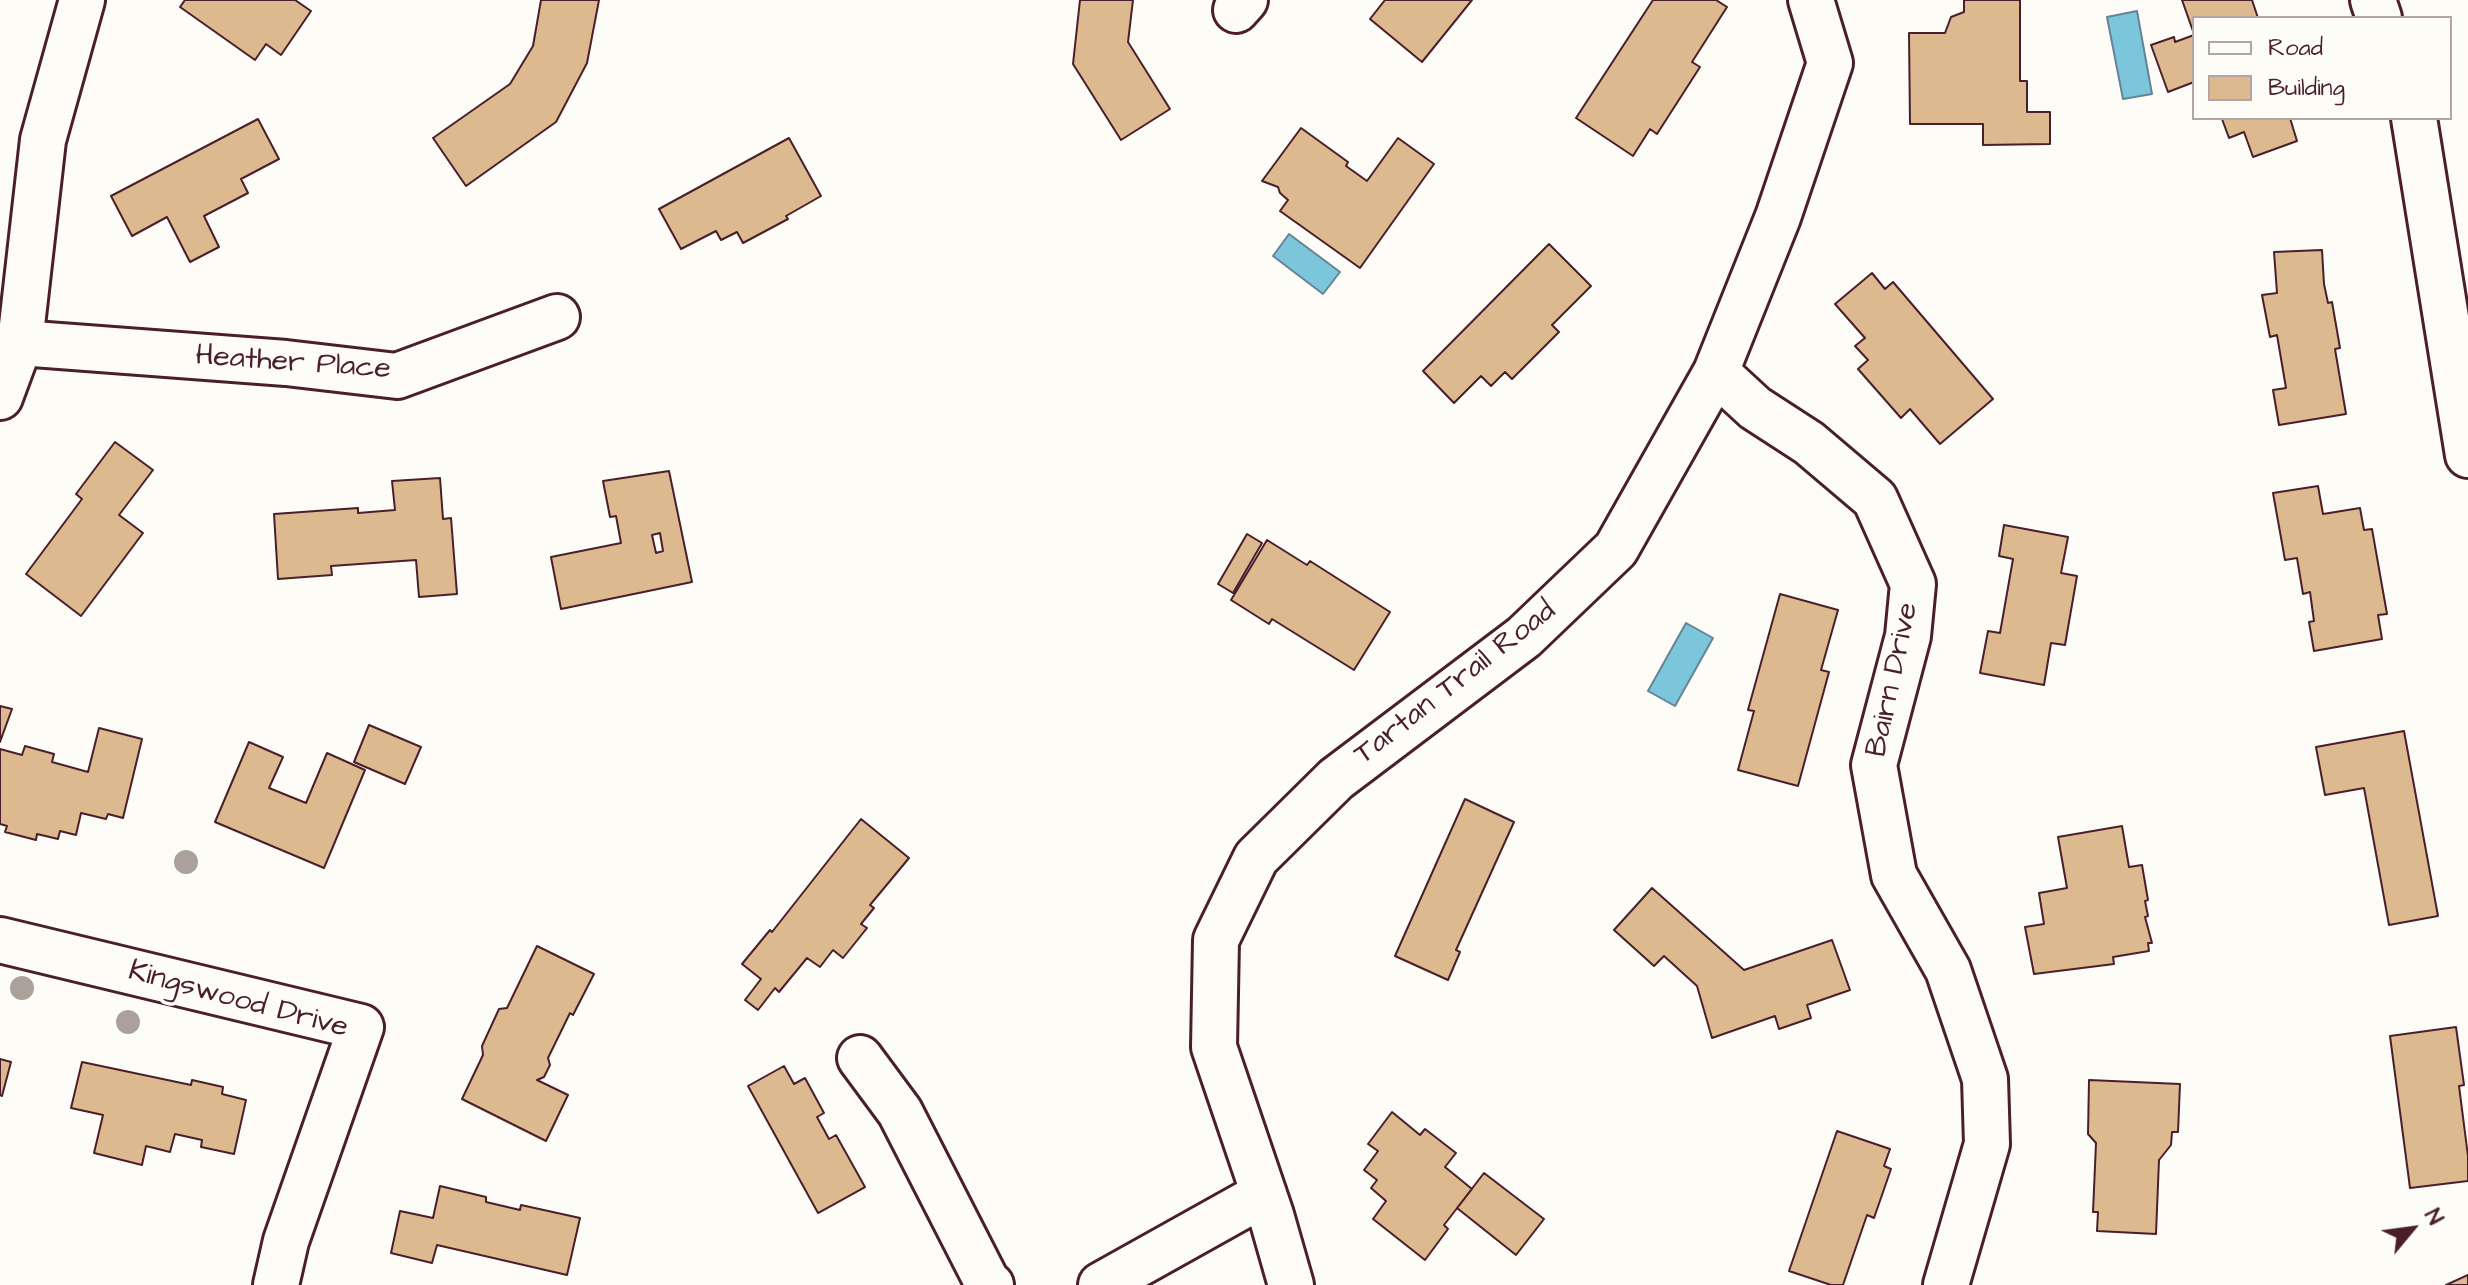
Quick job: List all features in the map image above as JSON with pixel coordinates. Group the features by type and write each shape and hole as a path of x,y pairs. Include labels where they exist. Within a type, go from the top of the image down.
{"street":[{"path":"0,397 20,343 43,140 82,0"},
{"name":"Tartan Trail Road","path":"1291,1285 1214,1047 1216,940 1256,858 1336,779 1524,637 1616,549 1716,372 1778,217 1830,63 1811,0"},
{"path":"2414,120 2468,455"},
{"name":"Heather Place","path":"20,343 286,363 397,376 557,317"},
{"name":"Bairn Drive","path":"1716,372 1755,408 1809,443 1875,499 1913,584 1908,636 1874,765 1894,875 1948,970 1985,1079 1987,1144 1946,1285"},
{"name":"Kingswood Drive","path":"0,940 361,1027 286,1241 276,1285"},
{"path":"860,1058 900,1112 961,1235 991,1285"},
{"path":"1101,1285 1264,1194"}],"water":[{"path":"2137,11 2152,94 2123,99 2107,17"},
{"path":"1289,234 1340,272 1323,294 1273,256"},
{"path":"1686,623 1713,638 1675,706 1648,691"}],"building":[{"path":"185,0 295,0 311,11 281,55 266,44 255,60 180,7"},
{"path":"541,0 599,0 587,63 556,122 466,186 433,138 510,84 533,46"},
{"path":"1080,0 1133,0 1128,42 1170,109 1121,140 1073,64"},
{"path":"1385,0 1472,0 1422,62 1370,19"},
{"path":"1653,0 1716,0 1727,7 1692,62 1700,67 1657,134 1650,129 1633,156 1576,118"},
{"path":"1964,0 2020,0 2020,81 2027,81 2027,112 2050,112 2050,144 1983,145 1983,124 1910,124 1909,33 1945,33 1951,17 1964,12"},
{"path":"2182,0 2252,0 2257,16 2192,16 2192,28"},
{"path":"2192,36 2192,83 2168,92 2151,45 2174,37 2175,42"},
{"path":"258,119 279,159 241,179 248,193 204,216 219,247 190,262 167,217 132,236 111,196"},
{"path":"2222,120 2291,120 2297,141 2253,157 2244,132 2229,138"},
{"path":"1301,128 1348,162 1346,166 1367,181 1398,138 1434,164 1360,268 1280,211 1288,200 1278,187 1262,181"},
{"path":"789,138 821,196 786,216 788,219 743,243 737,232 721,240 716,231 681,249 659,209"},
{"path":"1549,244 1591,286 1552,325 1559,332 1512,379 1505,372 1491,386 1481,376 1454,403 1423,371"},
{"path":"2322,250 2324,284 2328,303 2332,302 2340,348 2335,349 2346,414 2279,425 2273,390 2286,388 2277,335 2270,337 2262,295 2277,293 2274,252"},
{"path":"1872,273 1885,289 1893,282 1993,399 1940,444 1910,409 1901,418 1858,369 1868,360 1855,346 1865,338 1835,304"},
{"path":"115,442 153,470 119,515 143,533 81,616 26,574 82,499 76,494"},
{"path":"669,471 692,582 561,609 551,557 621,543 616,516 610,517 603,481","holes":["660,533 663,551 656,553 652,535"]},
{"path":"440,478 443,519 451,518 457,594 419,597 416,560 331,566 332,575 278,579 274,514 358,508 358,513 395,510 392,481"},
{"path":"2318,486 2323,514 2360,508 2364,530 2372,529 2387,614 2378,615 2382,639 2314,651 2309,622 2314,621 2310,592 2303,594 2297,558 2285,560 2273,493"},
{"path":"2004,525 2068,537 2061,573 2077,576 2065,645 2051,643 2044,685 1980,673 1988,631 2000,633 2013,559 1999,556"},
{"path":"1247,534 1262,543 1233,593 1218,584"},
{"path":"1267,540 1307,565 1310,561 1390,612 1354,670 1272,619 1269,624 1231,600"},
{"path":"1780,594 1838,610 1821,670 1829,672 1798,786 1738,770 1754,711 1748,710"},
{"path":"0,706 12,709 0,742"},
{"path":"369,725 421,747 405,784 354,762"},
{"path":"99,728 142,739 123,818 108,814 106,819 81,813 76,835 60,831 58,839 37,834 36,840 5,832 7,826 0,824 0,749 22,755 25,746 54,754 52,762 88,772"},
{"path":"2404,731 2438,916 2389,925 2364,788 2325,795 2316,747"},
{"path":"249,742 283,757 269,788 306,803 327,753 365,770 324,868 215,822"},
{"path":"1465,799 1514,822 1456,950 1460,952 1448,980 1395,956"},
{"path":"861,819 909,858 870,905 874,908 861,924 867,928 843,958 833,950 820,967 807,958 779,992 775,988 758,1010 745,1000 761,979 742,964 770,930 772,932"},
{"path":"2122,826 2129,867 2142,865 2148,900 2145,901 2148,916 2145,917 2152,943 2148,943 2149,951 2113,957 2114,964 2034,974 2025,927 2044,924 2039,893 2067,888 2058,837"},
{"path":"1652,888 1744,970 1832,940 1850,990 1807,1005 1811,1018 1779,1029 1775,1016 1712,1038 1697,986 1664,956 1654,966 1614,930"},
{"path":"537,946 594,974 548,1058 550,1065 544,1077 537,1080 568,1095 546,1141 462,1099 483,1055 482,1046 499,1009 507,1008"},
{"path":"2456,1027 2464,1085 2459,1086 2468,1181 2410,1188 2390,1036"},
{"path":"0,1059 11,1062 2,1096 0,1095"},
{"path":"82,1062 191,1085 192,1080 223,1087 222,1094 246,1100 234,1154 201,1147 202,1140 175,1134 170,1152 146,1146 142,1165 94,1153 103,1115 71,1108"},
{"path":"784,1066 794,1084 805,1078 824,1113 817,1117 829,1139 836,1135 865,1187 818,1213 748,1086"},
{"path":"2089,1080 2180,1084 2178,1132 2172,1132 2171,1145 2159,1160 2156,1234 2097,1231 2098,1212 2093,1212 2096,1143 2088,1134"},
{"path":"1392,1112 1420,1135 1425,1129 1456,1153 1445,1167 1472,1189 1444,1225 1448,1229 1425,1260 1373,1219 1386,1201 1371,1188 1377,1180 1364,1170 1378,1151 1368,1144"},
{"path":"1837,1131 1890,1149 1884,1166 1891,1169 1874,1218 1867,1215 1843,1285 1831,1285 1789,1271"},
{"path":"1484,1173 1544,1219 1516,1255 1457,1208"},
{"path":"440,1186 486,1197 486,1202 520,1210 521,1205 580,1218 567,1275 437,1245 432,1263 391,1253 400,1211 433,1218"},
{"path":"2468,1275 2468,1285 2446,1285"}]}
